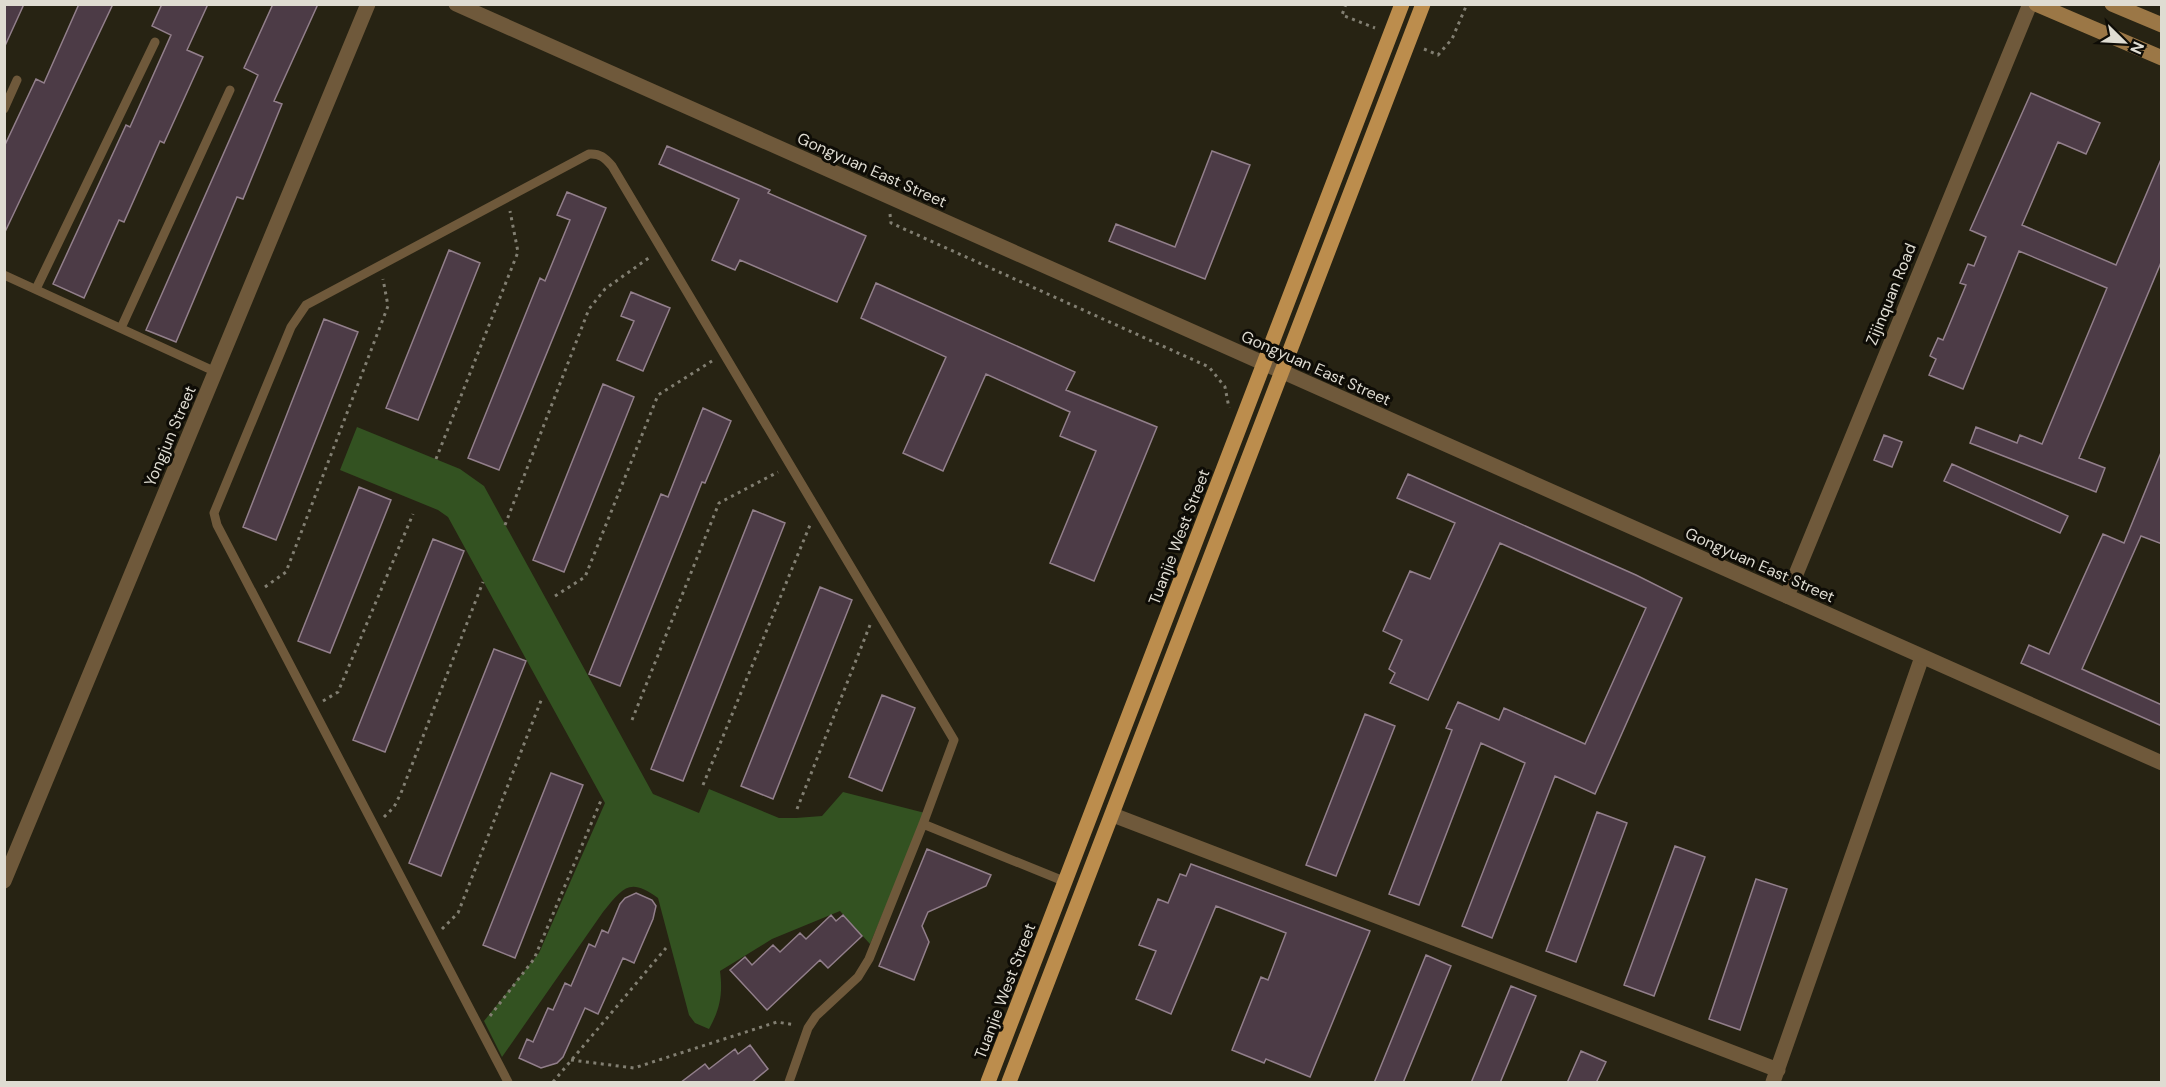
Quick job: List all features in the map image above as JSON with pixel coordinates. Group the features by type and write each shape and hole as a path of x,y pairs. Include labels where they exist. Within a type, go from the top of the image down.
{"main road":[{"name":"Tuanjie West Street","path":"988,1083 1402,4"},
{"path":"1009,1083 1423,4"},
{"path":"2036,4 2162,58"},
{"path":"2112,4 2162,25"}],"street":[{"name":"Yongjun Street","path":"4,881 368,4"},
{"name":"Gongyuan East Street","path":"456,4 2162,763"},
{"name":"Zijinquan Road","path":"1787,596 2030,4"},
{"path":"1113,815 1776,1076 1922,657"}],"lane":[{"path":"36,289 155,42"},
{"path":"4,109 17,80"},
{"path":"121,328 230,90"},
{"path":"508,1083 217,525 216,506 296,316 306,305 596,153 603,156 612,166 954,740 869,959 858,976 816,1016 808,1028 789,1083"},
{"path":"4,274 216,372"},
{"path":"923,824 1066,882"}],"path":[{"path":"1346,4 1342,15 1390,35"},
{"path":"1409,42 1438,55 1452,39 1467,4"},
{"path":"888,197 891,223 1209,367 1225,387 1235,441"},
{"path":"436,459 518,252 507,198"},
{"path":"505,525 594,300 661,249"},
{"path":"253,595 286,572 388,306 381,265"},
{"path":"555,596 585,577 658,395 724,354"},
{"path":"632,720 719,503 791,466"},
{"path":"704,785 817,509"},
{"path":"311,707 338,692 413,514"},
{"path":"372,825 385,817 401,793 483,582"},
{"path":"797,809 876,609"},
{"path":"432,939 458,913 542,698"},
{"path":"479,1029 534,959 602,798"},
{"path":"552,1083 666,948"},
{"path":"572,1060 634,1068 777,1022 808,1028"}],"green space":[{"path":"357,427 460,469 484,486 653,794 699,813 709,789 779,818 822,816 843,792 925,813 870,944 840,911 772,939 720,971 720,1001 709,1029 695,1023 689,1015 658,898 640,888 627,888 603,912 502,1057 484,1021 539,953 605,803 448,517 438,510 340,470"}],"building":[{"path":"4,4 24,4 4,48"},
{"path":"79,4 113,4 4,234 4,147 36,79 44,83"},
{"path":"162,4 208,4 187,50 203,57 164,143 160,141 124,222 119,220 84,298 53,284 126,125 130,127 171,35 152,26"},
{"path":"273,4 318,4 274,101 282,104 243,199 237,197 176,342 146,330 258,75 244,68"},
{"path":"2031,93 2100,123 2086,154 2058,142 2022,225 2116,265 2162,157 2162,260 2079,458 2105,468 2096,492 1970,443 1976,427 2017,443 2020,435 2042,444 2107,288 2019,251 1963,389 1929,375 1936,359 1930,356 1938,338 1943,340 1966,285 1960,283 1968,264 1974,266 1986,237 1970,230"},
{"path":"667,146 770,190 768,193 866,236 837,302 740,260 735,270 712,260 739,199 659,164"},
{"path":"1212,151 1250,165 1205,279 1109,241 1116,224 1175,247"},
{"path":"567,192 606,208 499,470 468,458 540,278 545,281 570,220 557,215"},
{"path":"449,250 480,263 418,420 386,408"},
{"path":"876,283 1075,372 1066,390 1157,427 1094,581 1050,563 1096,451 1060,436 1070,412 986,374 943,471 903,453 946,357 861,318"},
{"path":"631,292 670,308 643,371 617,360 634,321 621,316"},
{"path":"324,319 358,332 276,540 243,527"},
{"path":"603,384 634,397 564,572 533,560"},
{"path":"703,408 731,421 705,483 702,482 620,686 589,674 661,494 668,497"},
{"path":"1884,435 1902,442 1892,467 1874,460"},
{"path":"2162,450 2162,544 2141,536 2082,669 2162,705 2162,726 2021,663 2029,645 2049,654 2103,534 2124,543"},
{"path":"1952,464 2068,516 2060,533 1944,481"},
{"path":"1408,474 1636,575 1682,598 1595,794 1555,776 1492,938 1462,926 1525,763 1481,743 1419,905 1389,894 1452,730 1446,728 1458,702 1499,720 1504,708 1585,744 1646,608 1500,543 1428,700 1390,683 1395,673 1389,669 1402,640 1383,631 1410,571 1430,579 1455,523 1397,498"},
{"path":"359,487 391,500 330,653 298,641"},
{"path":"753,510 785,523 683,781 651,769"},
{"path":"433,539 464,551 385,752 353,740"},
{"path":"820,587 852,600 773,799 741,786"},
{"path":"494,649 526,661 441,876 409,863"},
{"path":"882,695 915,708 882,791 849,777"},
{"path":"1365,714 1395,726 1336,876 1306,865"},
{"path":"551,773 583,785 515,958 483,945"},
{"path":"1597,812 1627,823 1576,962 1546,951"},
{"path":"1675,846 1705,857 1654,996 1624,985"},
{"path":"927,849 991,875 986,886 928,912 922,926 929,942 914,980 879,966"},
{"path":"1191,864 1370,931 1310,1077 1266,1059 1264,1063 1232,1050 1261,977 1268,980 1286,933 1216,906 1171,1014 1136,999 1156,951 1139,945 1158,899 1168,903 1180,874 1186,876"},
{"path":"1756,879 1787,889 1740,1030 1709,1019"},
{"path":"636,893 652,900 656,906 653,919 634,963 623,958 598,1014 585,1008 563,1057 557,1063 541,1068 519,1058 527,1039 533,1042 548,1008 553,1010 565,983 571,986 589,944 595,947 602,930 608,933 620,904 625,898"},
{"path":"831,915 836,921 843,915 862,936 828,968 820,960 767,1010 730,970 745,957 752,965 773,945 780,952 800,933 806,939"},
{"path":"1426,955 1451,966 1403,1083 1374,1083"},
{"path":"1511,986 1536,996 1500,1083 1471,1083"},
{"path":"750,1045 768,1069 751,1083 680,1083 705,1064 709,1069 735,1049 738,1054"},
{"path":"1581,1051 1606,1062 1596,1083 1567,1083"}]}
